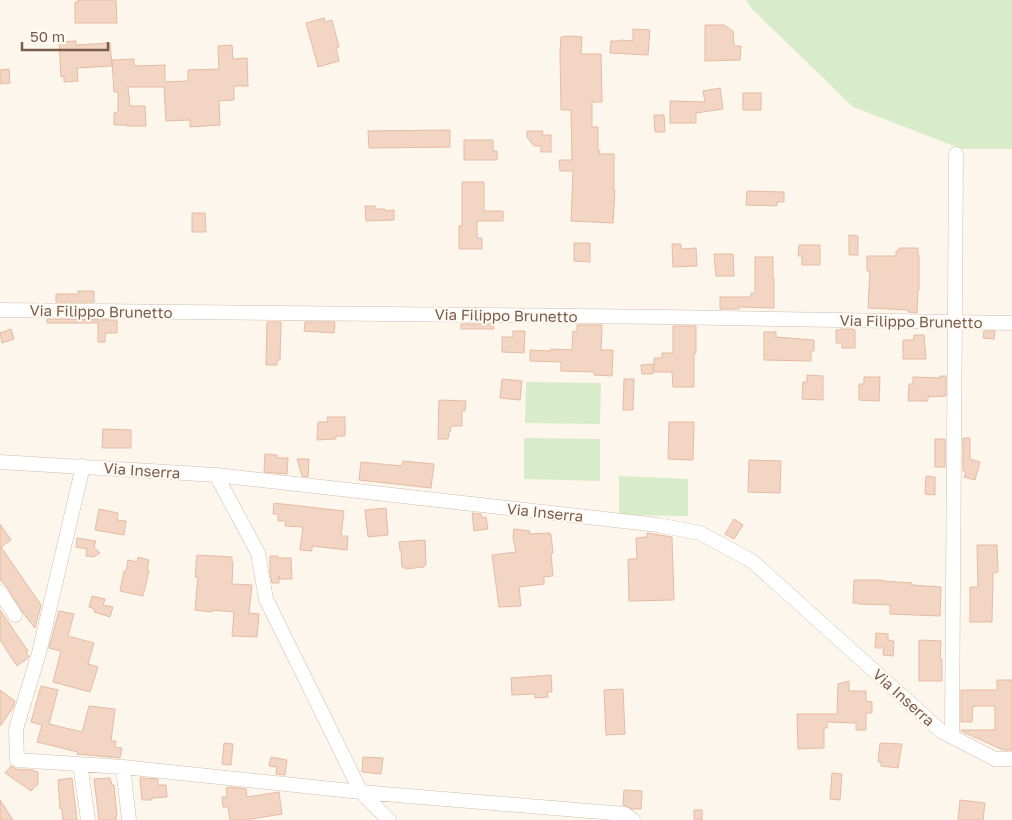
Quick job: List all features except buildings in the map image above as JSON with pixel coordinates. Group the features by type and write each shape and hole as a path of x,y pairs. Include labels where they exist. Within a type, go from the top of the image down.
{"street":[{"path":"952,736 956,154"},
{"name":"Via Filippo Brunetto","path":"0,310 678,317 1012,323"},
{"name":"Via Inserra","path":"0,462 216,475 658,525 700,533 752,561 941,730 995,759 1012,759"},
{"path":"82,466 39,653 16,729 17,760 123,767 361,792 625,814 633,820"},
{"path":"216,475 258,553 266,599 361,792 389,820"},
{"path":"0,592 15,615"},
{"path":"80,764 88,820"},
{"path":"123,767 130,820"}],"green space":[{"path":"746,0 1012,0 1012,149 962,149 853,107 750,7"},
{"path":"526,382 601,383 600,424 525,423"},
{"path":"524,438 600,439 600,481 524,479"},
{"path":"619,476 688,479 688,516 619,515"}]}
